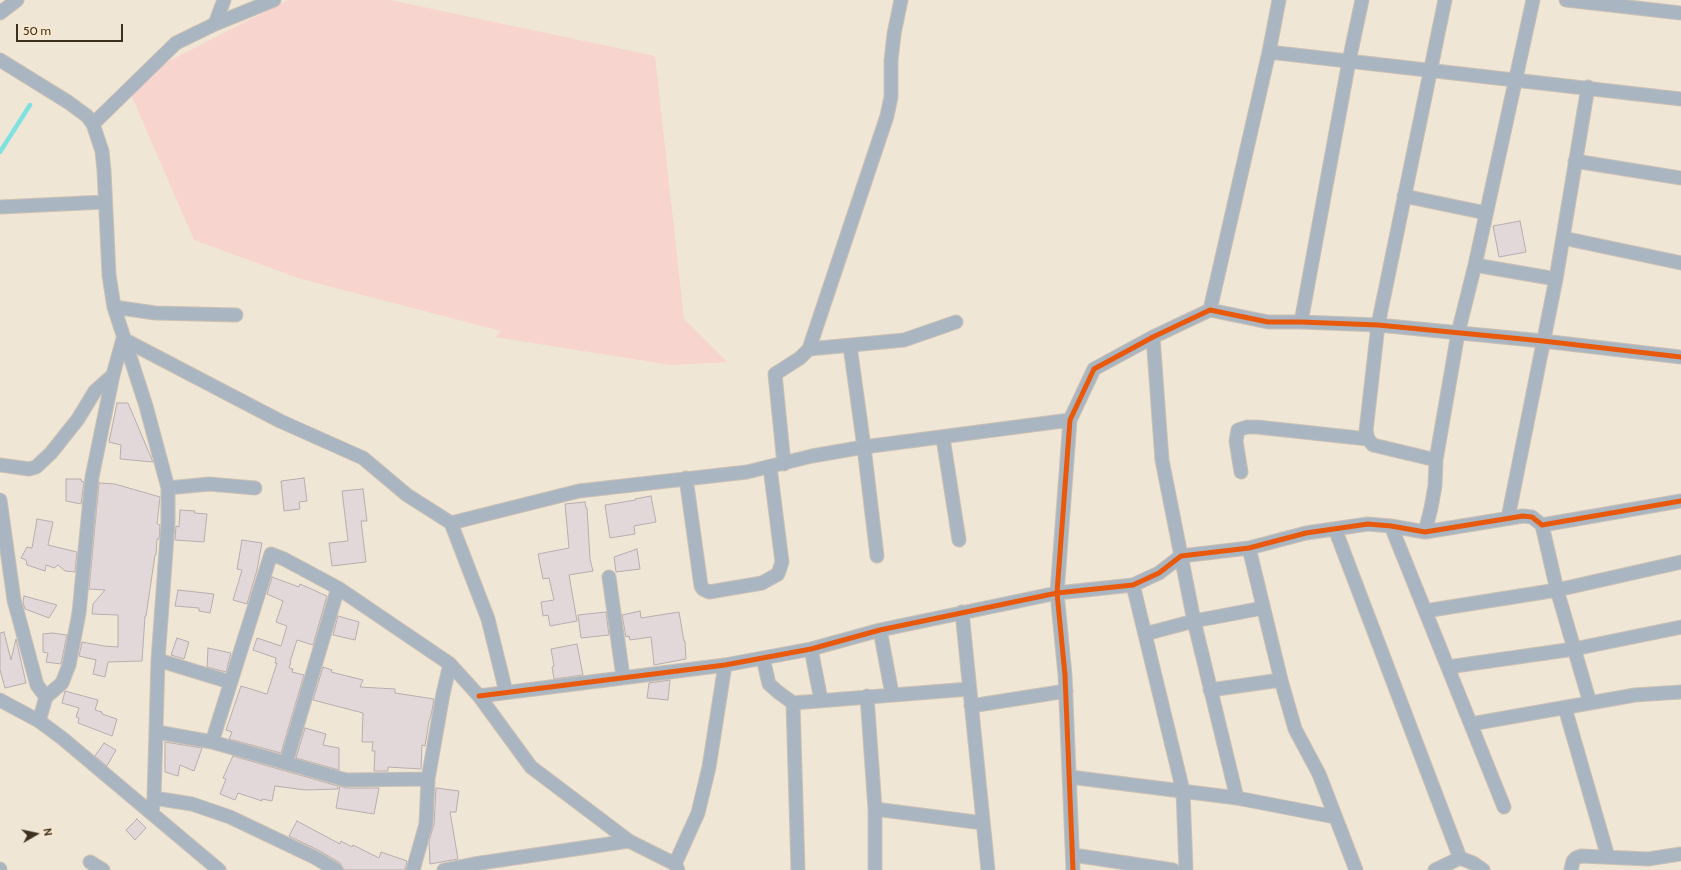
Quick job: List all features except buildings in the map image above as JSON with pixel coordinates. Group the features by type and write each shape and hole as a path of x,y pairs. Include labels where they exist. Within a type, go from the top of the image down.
{"street":[{"path":"0,13 17,0"},
{"path":"215,24 224,0"},
{"path":"93,124 176,43 215,24 274,0"},
{"path":"784,464 775,374 800,358 809,349 887,116 891,97 891,61 894,34 901,0"},
{"path":"1210,310 1269,52 1279,0"},
{"path":"1301,322 1349,60 1362,0"},
{"path":"1436,460 1373,445 1368,439 1366,431 1378,325 1445,0"},
{"path":"1424,532 1432,500 1436,460 1458,333 1475,265 1532,0"},
{"path":"1566,0 1681,13"},
{"path":"1269,52 1588,87 1681,99"},
{"path":"0,60 68,102 86,116 93,124 102,151 109,275 114,307 123,339 146,406 168,488 168,523 158,660 154,798 152,812"},
{"path":"1508,518 1556,279 1588,87"},
{"path":"1575,161 1681,178"},
{"path":"1404,196 1486,213"},
{"path":"0,207 105,202"},
{"path":"1562,238 1681,263"},
{"path":"1475,265 1556,279"},
{"path":"114,307 155,313 236,315"},
{"path":"1073,870 1066,691 1057,593 1070,420 1094,368 1153,337 1210,310 1268,322 1378,325 1543,341 1681,357"},
{"path":"809,349 904,340 956,322"},
{"path":"1153,337 1162,460 1194,621 1236,798"},
{"path":"40,721 46,697 62,683 69,665 79,613 92,477 113,375 123,339"},
{"path":"123,339 280,421 363,458 407,495 451,523 488,619 506,692"},
{"path":"850,346 877,556"},
{"path":"0,465 29,469 36,467 50,453 78,419 95,391 113,375"},
{"path":"451,523 579,490 747,472 812,456 864,447 943,438 1070,420"},
{"path":"1241,472 1236,441 1238,430 1247,427 1368,439"},
{"path":"943,438 959,540"},
{"path":"686,478 701,586 703,590 709,592 762,583 778,574 782,562 770,467"},
{"path":"168,488 209,484 255,488"},
{"path":"0,500 14,600 37,685 46,697"},
{"path":"1542,525 1681,501"},
{"path":"479,696 725,665 812,649 880,630 1057,593 1133,585 1159,573 1181,556 1249,548 1306,533 1368,524 1424,532 1523,516 1532,517 1542,525 1557,590 1590,703"},
{"path":"1390,526 1504,807"},
{"path":"1335,529 1460,858"},
{"path":"1249,548 1281,680 1295,729 1319,774 1356,870"},
{"path":"212,742 270,554 284,559 338,588 450,664 479,696 531,767 629,841 676,867 698,814 709,767 725,665"},
{"path":"1425,611 1557,590 1681,562"},
{"path":"609,577 623,677"},
{"path":"1133,585 1183,791 1186,870"},
{"path":"286,763 338,588"},
{"path":"1145,634 1194,621 1263,608"},
{"path":"962,612 988,870"},
{"path":"1448,667 1574,649 1681,627"},
{"path":"880,630 892,694"},
{"path":"812,649 821,700"},
{"path":"763,658 769,684 793,702 970,689"},
{"path":"158,660 230,682"},
{"path":"413,870 426,824 428,779 443,694 450,664"},
{"path":"1210,690 1281,680"},
{"path":"971,706 1066,691"},
{"path":"1471,724 1635,695 1681,692"},
{"path":"867,696 876,809 875,870"},
{"path":"0,700 40,721 152,812 219,870"},
{"path":"793,702 798,870"},
{"path":"1565,708 1608,857"},
{"path":"156,732 212,742 346,780 428,779"},
{"path":"1070,777 1236,798 1335,817"},
{"path":"154,798 192,804 230,817 316,858 336,870"},
{"path":"876,809 983,823"},
{"path":"444,870 474,864 629,841"},
{"path":"1572,870 1573,861 1581,856 1608,857 1648,864 1681,854"},
{"path":"1073,855 1173,870"},
{"path":"1435,870 1460,858 1473,863 1483,870"},
{"path":"90,862 103,870"}],"shaded area":[{"path":"288,0 390,0 655,56 684,319 727,362 671,365 495,337 501,331 301,279 194,240 126,83"}],"waterway":[{"path":"0,152 30,105"}],"cycle path":[{"path":"1073,870 1065,675 1057,593 1070,420 1094,369 1153,337 1210,310 1268,322 1378,325 1543,341 1681,357"},
{"path":"479,696 725,665 811,649 880,630 1057,593 1133,585 1159,573 1181,556 1249,548 1306,533 1368,524 1391,526 1425,532 1523,516 1532,517 1542,525 1681,501"}]}
